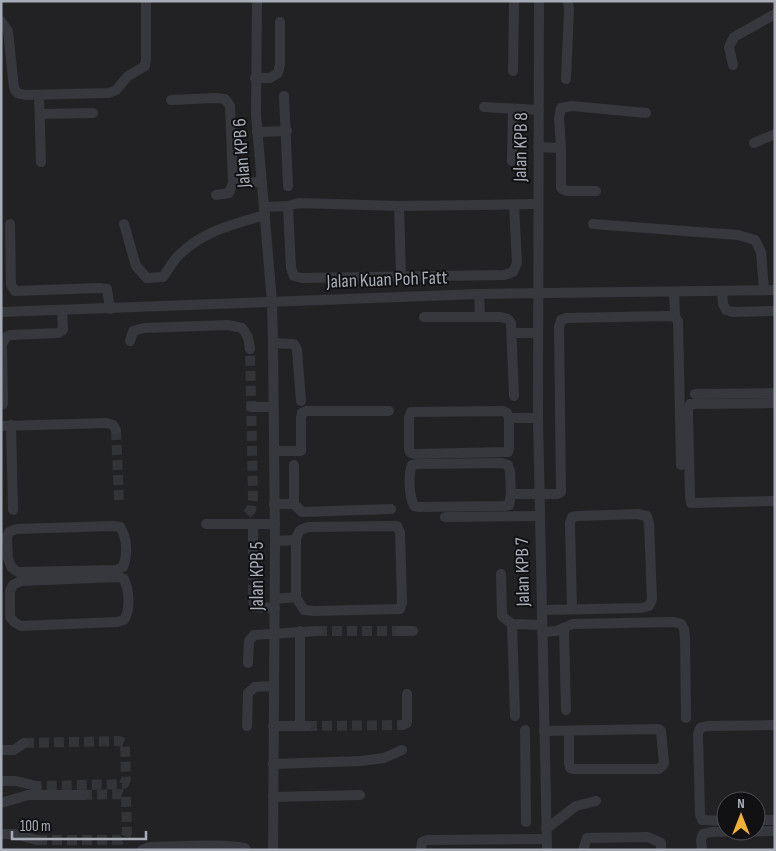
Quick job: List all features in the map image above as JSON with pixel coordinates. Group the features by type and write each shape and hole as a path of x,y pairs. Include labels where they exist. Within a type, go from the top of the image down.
{"street":[{"path":"1,22 8,31 14,88 17,93 39,95 110,92 116,90 128,76 145,66 146,1"},
{"name":"Jalan KPB 6","path":"257,1 255,78 257,132 272,302"},
{"path":"513,71 514,1"},
{"name":"Jalan KPB 8","path":"538,293 540,1"},
{"path":"566,79 570,10 568,1"},
{"path":"733,65 729,47 734,37 775,14"},
{"path":"255,78 270,78 278,73 280,64 280,22"},
{"path":"39,95 41,162"},
{"path":"284,96 288,186"},
{"path":"171,100 216,98 225,99 230,106 233,183 230,193 216,195"},
{"path":"596,191 567,191 561,188 559,118 561,108 572,106 646,113"},
{"path":"484,107 539,110"},
{"path":"512,161 513,110"},
{"path":"40,114 94,113"},
{"path":"257,132 287,131"},
{"path":"754,143 775,134"},
{"path":"538,147 560,148"},
{"path":"233,183 261,182"},
{"path":"124,224 136,266 147,278 163,277 179,255 201,237 264,211 299,203 399,206 538,204"},
{"path":"288,206 291,268 294,276 302,278 504,275 513,272 517,263 514,205"},
{"path":"399,206 401,276"},
{"path":"10,224 11,285 15,291 100,288 107,290 110,309"},
{"path":"593,224 738,235 755,240 761,252 764,290"},
{"name":"Jalan Kuan Poh Fatt","path":"1,312 479,294 775,290"},
{"path":"722,291 723,304 726,310 734,312 775,311"},
{"path":"674,292 675,317 678,321 681,465"},
{"name":"Jalan KPB 7","path":"538,293 539,494 546,839"},
{"path":"479,294 480,317"},
{"name":"Jalan KPB 5","path":"272,302 275,524 273,850"},
{"path":"3,404 2,344 6,337 10,335 58,333 63,330 62,311"},
{"path":"424,317 508,318 512,323 514,396"},
{"path":"511,494 557,494 561,492 559,327 561,320 566,318 675,317"},
{"path":"130,341 133,331 144,328 228,326 242,328 248,337 250,349"},
{"path":"512,333 537,333"},
{"path":"273,343 294,344 297,350 301,401"},
{"path":"695,394 775,393"},
{"path":"775,403 690,404 688,411 691,503 775,502"},
{"path":"251,407 273,407"},
{"path":"274,451 301,451 302,412 389,411"},
{"path":"503,411 508,413 509,418 508,452 415,454 409,450 409,417 411,412 503,411"},
{"path":"509,418 538,418"},
{"path":"13,510 6,426 107,423 113,425 116,430"},
{"path":"502,462 508,465 510,471 511,494 509,505 504,506 414,506 411,500 410,471 412,465 418,464 502,462"},
{"path":"294,465 294,504"},
{"path":"274,504 294,504 302,512 391,510"},
{"path":"542,610 641,608 649,606 652,599 652,589 649,523 647,516 638,514 572,517 570,523 572,609"},
{"path":"445,517 540,516"},
{"path":"206,524 275,524"},
{"path":"253,524 253,570"},
{"path":"397,526 400,532 402,603 400,609 304,610 296,597 296,540 297,534 301,529 309,527 397,526"},
{"path":"120,527 124,532 126,561 123,567 116,570 18,572 11,567 4,538 9,532 16,529 120,527"},
{"path":"275,541 296,540"},
{"path":"501,574 502,616 512,624 556,632 573,624 681,624 684,629 685,638 686,718"},
{"path":"119,577 124,578 126,585 128,614 124,620 117,622 21,626 10,617 6,591 21,581 119,577"},
{"path":"253,598 255,607 275,604 296,597"},
{"path":"512,624 515,716"},
{"path":"564,628 566,710"},
{"path":"273,726 303,726 300,631"},
{"path":"248,663 249,641 254,635 274,632 317,631"},
{"path":"400,631 413,632"},
{"path":"247,726 248,693 255,686 273,686"},
{"path":"403,725 407,723 407,694"},
{"path":"716,821 702,820 700,814 698,734 700,728 706,726 775,725"},
{"path":"544,731 658,729 663,735 664,764 659,769 570,768 569,732"},
{"path":"525,730 526,822"},
{"path":"1,750 14,750 24,743"},
{"path":"273,764 361,761 384,758 402,750"},
{"path":"526,776 545,776"},
{"path":"1,781 16,781 36,786"},
{"path":"1,803 28,795 84,794"},
{"path":"273,797 360,794"},
{"path":"421,850 422,842 427,840 523,845 546,839 576,806 596,801"},
{"path":"702,850 701,840 703,834 710,832 775,831"},
{"path":"1,834 15,834 37,840"},
{"path":"583,850 587,838 648,837 661,843 661,850"},
{"path":"142,850 148,847 238,847 245,848 246,850"}],"shaded area":[{"path":"1,1 775,1 775,850 1,850"}],"tunnel":[{"path":"247,514 251,510 253,498 250,349"},
{"path":"116,430 119,500"},
{"path":"253,570 253,598"},
{"path":"317,631 400,631"},
{"path":"307,726 403,725"},
{"path":"24,743 119,741 125,743 126,779 124,784 36,786"},
{"path":"37,840 120,840 125,838 127,833 126,796 120,794 84,795"}]}
